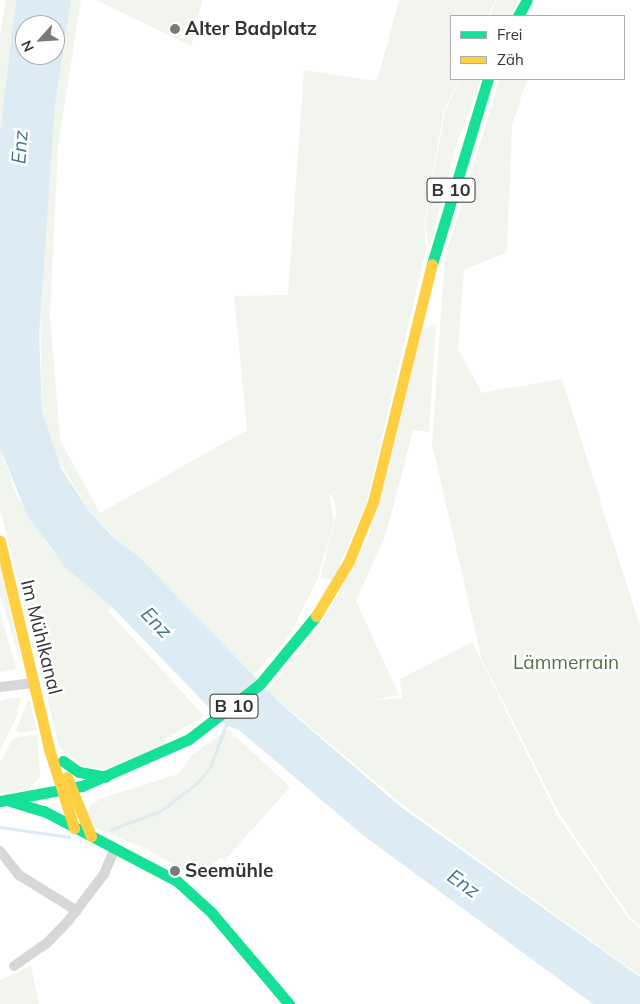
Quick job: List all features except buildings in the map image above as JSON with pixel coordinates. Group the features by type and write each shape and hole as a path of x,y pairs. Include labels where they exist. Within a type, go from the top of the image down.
{"main road":[{"path":"519,15 527,0"},
{"name":"B 10","path":"3,800 66,790 107,777 170,750 235,706 290,652 334,589 367,521 455,174 488,80"},
{"name":"Im Mühlkanal","path":"0,541 48,741 66,790"},
{"name":"Im Mühlkanal","path":"48,741 62,761 66,790"},
{"path":"62,761 84,774 107,777"},
{"path":"66,790 74,828"},
{"path":"66,790 82,823 94,839"},
{"path":"3,800 39,809 177,881 211,912 289,1004"}],"street":[{"path":"0,687 35,683"},
{"path":"14,966 46,944 76,911 104,874 110,847"},
{"path":"0,851 18,875 76,911"}],"green space":[{"path":"6,0 16,0 0,132 0,35"},
{"path":"71,0 81,0 58,146 50,314 60,440 100,513 247,430 234,296 288,295 304,70 377,81 399,0 496,0 488,15 450,15 450,80 459,80 444,110 424,223 426,249 367,502 333,580 320,578 336,516 335,503 331,495 338,490 329,495 334,521 318,578 289,636 252,677 89,511 49,444 42,411 40,305 55,105 61,65 65,65 65,39"},
{"name":"Alter Badplatz","path":"96,0 202,0 191,46"},
{"path":"497,0 519,0 511,15 490,15"},
{"path":"460,80 481,80 455,149 429,249 425,224 445,111"},
{"name":"Lämmerrain","path":"500,80 527,80 512,125 507,252 464,270 458,349 482,393 562,379 640,627 640,926 629,916 559,813 482,660 432,444 445,257"},
{"path":"436,324 429,432 413,430 386,534 356,601 399,695 370,701 402,698 400,679 472,642 557,815 628,918 640,928 640,976 403,805 267,691 326,617 368,538 423,329"},
{"path":"0,448 17,496 51,550 112,607 107,610 204,716 165,739 167,744 105,769 84,767 59,747 0,508"},
{"path":"0,558 23,669 0,595"},
{"path":"0,611 16,669 0,672"},
{"path":"13,697 21,698 16,718 0,751 0,701"},
{"path":"29,699 37,730 19,733 16,730"},
{"path":"228,729 233,734 228,742 234,735 290,787 225,860 220,858 197,878 148,850 98,829 87,818 90,805 103,798 178,774 192,755"},
{"path":"37,734 40,777 27,790 0,793 0,763 13,738"},
{"path":"31,966 39,1004 0,1004 0,980"}],"water":[{"name":"Enz","path":"16,0 71,0 65,39 65,15 15,15 15,65 61,65 55,105 39,335 42,411 61,468 89,511 112,536 141,559 279,702 401,807 640,977 640,1004 593,1004 364,836 239,730 227,726 112,607 64,566 27,515 0,448 0,132"}],"waterway":[{"path":"110,830 160,811 197,783 210,767 227,722"},
{"path":"0,827 69,837"}],"traffic: fast":[{"path":"519,15 527,0"},
{"path":"432,264 488,80"},
{"path":"0,801 82,786 189,739 260,684 316,616"},
{"path":"63,761 79,772 106,777"},
{"path":"7,800 44,811 177,881 211,912 289,1004"}],"traffic: slow":[{"path":"316,616 349,561 373,502 432,264"},
{"path":"0,541 49,749 74,828"},
{"path":"67,777 91,836"}],"place":[{"name":"Alter Badplatz","path":"175,29"},
{"name":"Seemühle","path":"175,871"}]}
